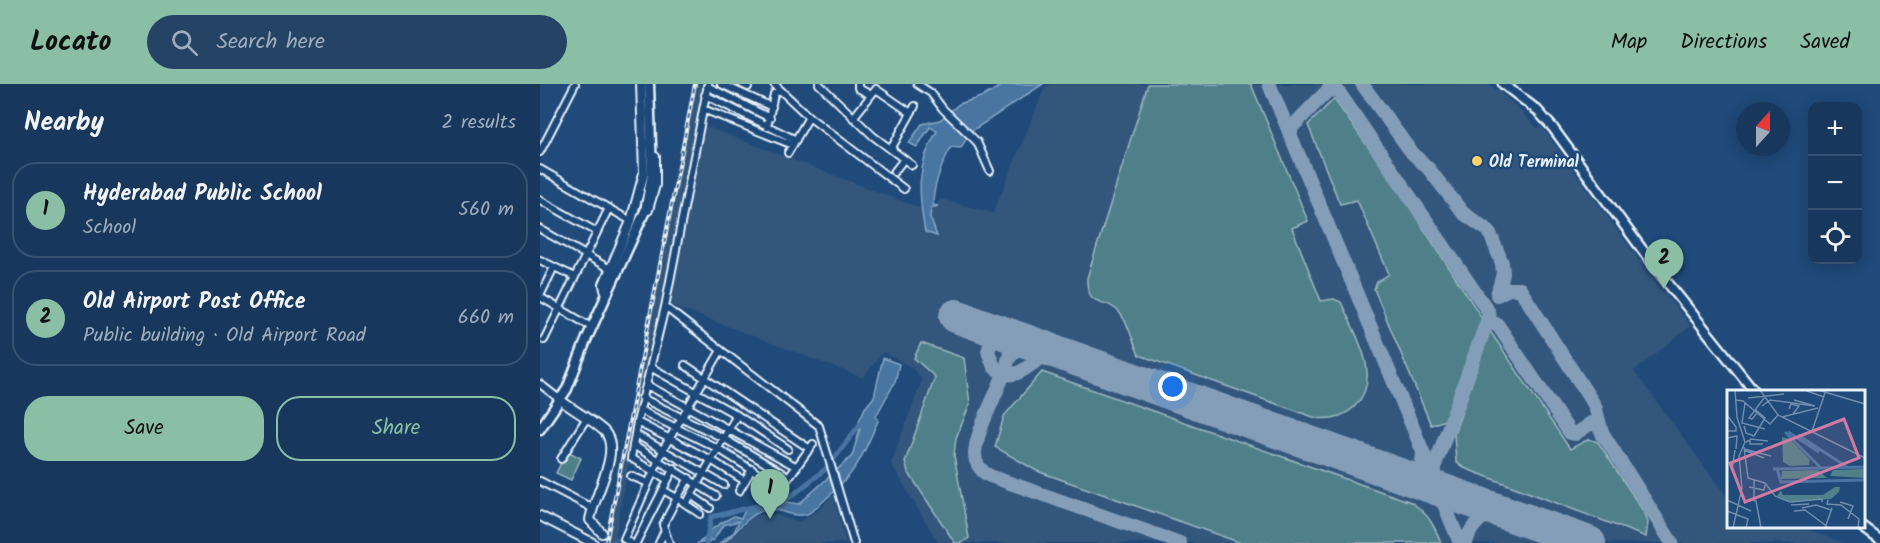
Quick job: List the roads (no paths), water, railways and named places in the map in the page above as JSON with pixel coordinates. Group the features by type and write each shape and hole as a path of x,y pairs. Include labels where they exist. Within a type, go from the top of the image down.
{"main road":[{"path":"540,429 560,399 642,207 650,161 650,84"},
{"path":"1505,85 1537,110 1553,128 1655,267 1753,390"},
{"path":"540,422 560,399 588,325 606,291"},
{"path":"1864,528 1880,540"}],"street":[{"path":"540,152 575,84"},
{"path":"540,239 542,230 586,255 612,274 631,221 644,173 641,84"},
{"path":"606,291 612,290 621,272 653,193 656,169 650,84"},
{"path":"721,84 772,107"},
{"path":"742,84 748,87 749,84"},
{"path":"774,84 809,117 904,189"},
{"path":"819,84 853,118 912,165"},
{"path":"858,84 858,88 871,95"},
{"path":"917,84 931,93 943,109 977,142 990,171"},
{"path":"668,480 631,458 642,398 652,368 665,307 707,85 770,118"},
{"path":"853,118 876,89 911,113"},
{"path":"766,127 774,94 780,90"},
{"path":"705,95 794,143"},
{"path":"891,149 915,106"},
{"path":"703,109 794,143"},
{"path":"788,153 809,117"},
{"path":"894,172 904,159"},
{"path":"540,180 542,170 631,221"},
{"path":"540,200 597,232"},
{"path":"544,340 609,208"},
{"path":"540,260 575,277"},
{"path":"554,267 540,297 588,325"},
{"path":"665,307 720,352 819,426 854,543"},
{"path":"631,543 624,539 646,482 695,392 720,352"},
{"path":"640,410 717,448 781,488 811,446 685,365"},
{"path":"652,368 737,415 788,449"},
{"path":"540,384 604,431 610,443 607,467 590,520 602,532"},
{"path":"647,385 797,466"},
{"path":"642,398 723,438 789,477"},
{"path":"686,504 737,415"},
{"path":"561,459 586,419"},
{"path":"637,422 711,460 745,481"},
{"path":"635,434 664,448 724,485"},
{"path":"633,445 716,496"},
{"path":"636,543 681,459"},
{"path":"739,491 760,460"},
{"path":"631,476 646,482"},
{"path":"669,543 663,525 689,478"},
{"path":"540,481 592,508"},
{"path":"663,490 700,514"},
{"path":"691,495 710,508"},
{"path":"540,516 593,543"},
{"path":"659,543 665,530"}],"waterway":[{"path":"706,543 711,517 789,498 827,468 864,419"}],"tunnel":[{"path":"602,533 617,543"}],"railway":[{"path":"606,543 695,84"}],"place":[{"name":"Old Terminal","path":"1477,161"},
{"name":"Old Airport Post Office","path":"1664,289"},
{"name":"Hyderabad Public School","path":"770,519"}]}
